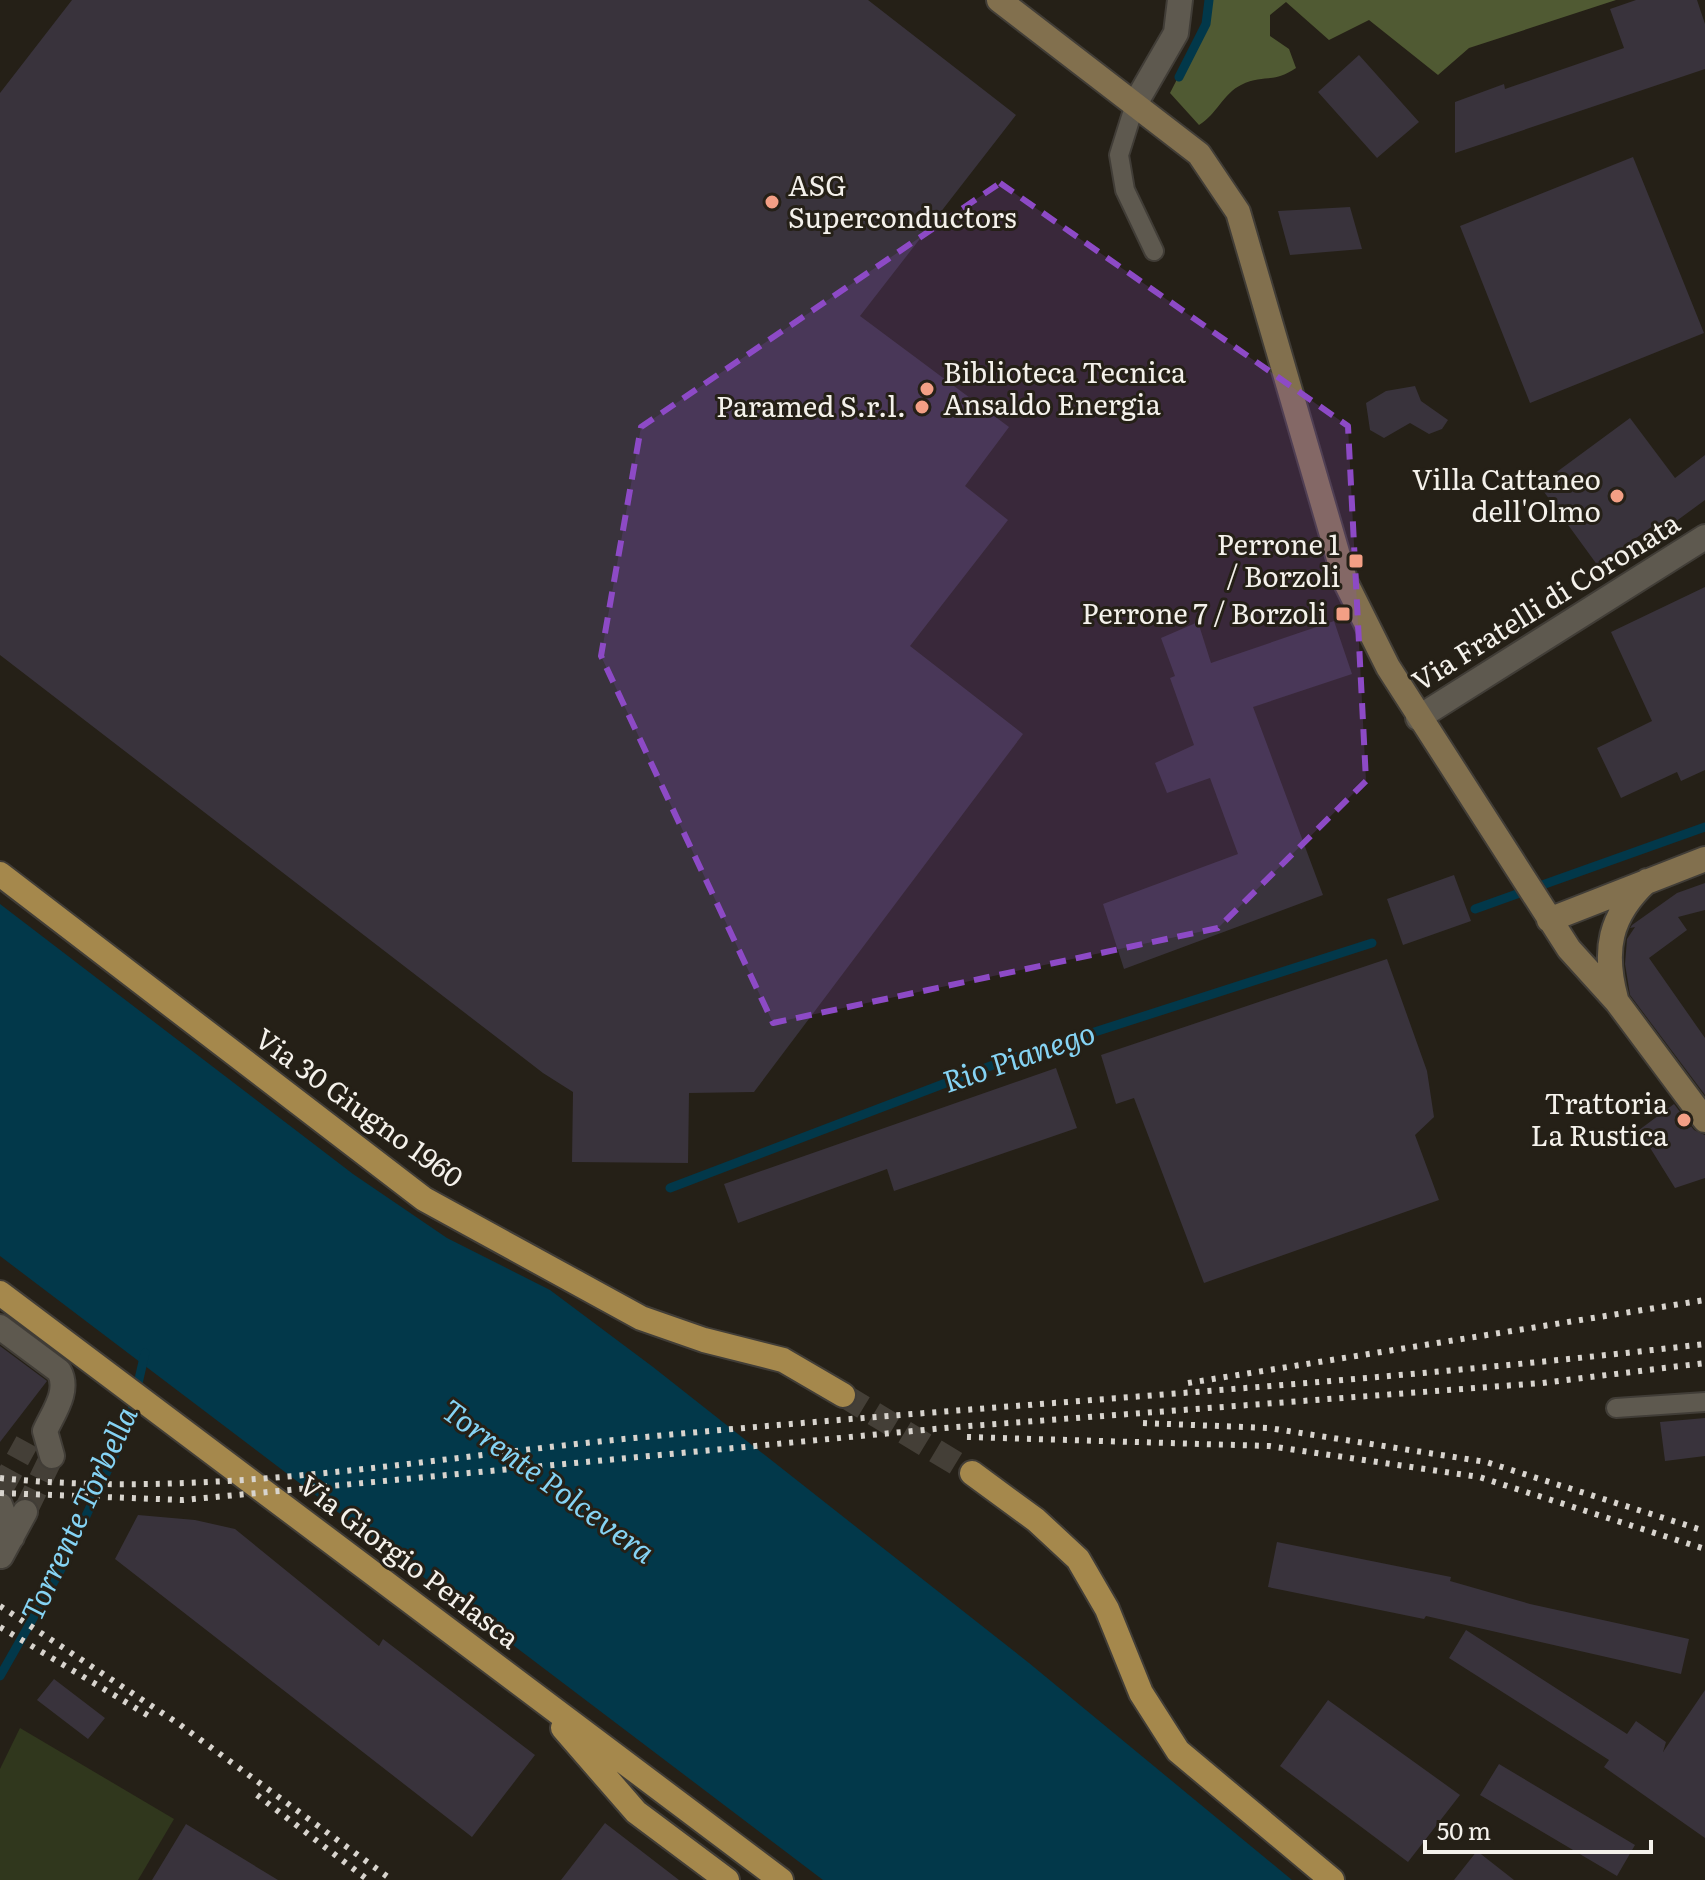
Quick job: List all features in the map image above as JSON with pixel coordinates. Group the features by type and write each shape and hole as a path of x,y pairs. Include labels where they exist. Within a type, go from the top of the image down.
{"main road":[{"path":"999,0 1199,154 1238,212 1346,583 1418,718 1507,849 1549,920 1569,949 1617,1002 1705,1120"},
{"path":"1549,920 1651,877 1705,859"},
{"name":"Via 30 Giugno 1960","path":"0,874 424,1199 641,1318 704,1340 783,1360 843,1395"},
{"path":"1617,1002 1608,969 1613,931 1628,902 1651,877"},
{"name":"Via Giorgio Perlasca","path":"0,1293 781,1880"},
{"path":"972,1473 1036,1520 1078,1559 1107,1609 1141,1693 1178,1751 1332,1880"},
{"path":"533,1693 636,1812 727,1880"}],"street":[{"path":"1135,104 1176,33 1180,0"},
{"name":"Via Fratelli di Coronata","path":"1418,718 1705,537"},
{"path":"0,1327 59,1371 64,1380 62,1394 36,1437 52,1456"},
{"path":"0,1505 6,1547"},
{"path":"6,1547 25,1512"}],"lane":[{"path":"1135,104 1119,155 1125,190 1154,251"},
{"path":"1616,1408 1705,1402"}],"highlighted area":[{"path":"1000,183 1348,426 1366,781 1218,928 773,1023 601,656 641,427"}],"green space":[{"path":"1212,0 1616,0 1469,48 1438,75 1369,20 1329,40 1286,2 1270,15 1270,36 1289,49 1296,68 1280,76 1241,85 1199,125 1170,93 1212,11"},
{"path":"20,1728 174,1819 138,1880 0,1880 0,1769"}],"water":[{"name":"Torrente Polcevera","path":"0,904 353,1174 447,1238 550,1290 653,1367 1029,1663 1292,1880 823,1880 0,1256"}],"building":[{"path":"72,0 868,0 1016,115 860,316 1009,427 965,486 1008,520 910,646 1023,734 754,1092 689,1093 688,1163 572,1162 573,1092 543,1073 0,655 0,93"},
{"path":"1636,0 1697,0 1705,24 1705,69 1455,153 1455,102 1504,84 1505,89 1624,48 1610,9"},
{"path":"1359,55 1419,122 1377,158 1318,92"},
{"path":"1633,157 1704,333 1530,403 1460,226"},
{"path":"1350,207 1362,249 1290,255 1278,211"},
{"path":"1415,386 1421,401 1448,420 1442,429 1429,434 1410,423 1384,438 1370,430 1366,403 1386,391"},
{"name":"Villa Cattaneo dell'Olmo","path":"1630,418 1675,478 1705,455 1705,500 1660,533 1654,525 1598,566 1539,485"},
{"path":"1705,587 1705,770 1681,781 1677,772 1621,798 1597,748 1652,721 1611,632"},
{"path":"1334,621 1352,674 1253,707 1323,895 1124,969 1103,904 1238,854 1210,778 1167,793 1155,763 1194,745 1170,678 1175,676 1161,638 1198,622 1211,663"},
{"path":"1454,875 1471,921 1403,945 1387,899"},
{"path":"1705,883 1705,910 1678,917 1687,930 1649,958 1705,1038 1705,1095 1630,995 1625,964 1627,939 1635,927 1630,928 1632,925 1677,893"},
{"path":"1387,959 1427,1071 1434,1117 1415,1135 1439,1200 1204,1283 1134,1098 1116,1104 1101,1055"},
{"path":"1056,1068 1077,1128 894,1191 887,1169 738,1223 724,1184"},
{"path":"1674,1104 1694,1130 1705,1135 1705,1178 1675,1188 1639,1130"},
{"path":"0,1346 47,1381 0,1442"},
{"path":"1705,1418 1705,1456 1665,1461 1660,1422"},
{"path":"138,1515 195,1520 235,1529 379,1646 383,1639 535,1755 472,1837 115,1559"},
{"path":"1277,1542 1451,1577 1450,1581 1530,1604 1689,1639 1681,1674 1426,1616 1424,1619 1268,1587"},
{"path":"1466,1630 1627,1734 1636,1721 1666,1742 1663,1752 1705,1690 1705,1838 1604,1767 1609,1760 1449,1658"},
{"path":"54,1679 105,1718 88,1739 37,1700"},
{"path":"1328,1700 1460,1795 1408,1862 1280,1766"},
{"path":"1499,1764 1635,1845 1617,1876 1480,1795"},
{"path":"605,1823 679,1880 561,1880"},
{"path":"186,1824 278,1880 152,1880"},
{"path":"1477,1851 1514,1880 1454,1880"}],"waterway":[{"path":"1179,77 1206,24 1209,0"},
{"name":"Rio Pianego","path":"1475,909 1705,827"},
{"name":"Rio Pianego","path":"670,1188 1001,1062 1372,943"},
{"name":"Torrente Torbella","path":"0,1676 60,1571 128,1427 145,1353"}],"tunnel":[{"path":"843,1395 972,1473"},
{"path":"0,1491 27,1442"},
{"path":"25,1512 52,1456"}],"railway":[{"path":"1188,1383 1705,1300"},
{"path":"0,1478 158,1484 317,1474 634,1438 1438,1372 1705,1344"},
{"path":"0,1493 183,1500 956,1427 1542,1383 1705,1363"},
{"path":"1143,1423 1269,1428 1486,1462 1705,1531"},
{"path":"967,1437 1269,1446 1479,1477 1705,1549"},
{"path":"0,1606 179,1724 392,1880"},
{"path":"0,1627 154,1719"},
{"path":"257,1795 368,1880"}],"place":[{"name":"ASG Superconductors","path":"772,202"},
{"name":"Biblioteca Tecnica Ansaldo Energia","path":"927,389"},
{"name":"Paramed S.r.l.","path":"922,407"},
{"name":"Villa Cattaneo dell'Olmo","path":"1617,496"},
{"name":"Perrone 1 / Borzoli","path":"1356,561"},
{"name":"Perrone 7 / Borzoli","path":"1343,614"},
{"name":"Trattoria La Rustica","path":"1684,1120"}]}
